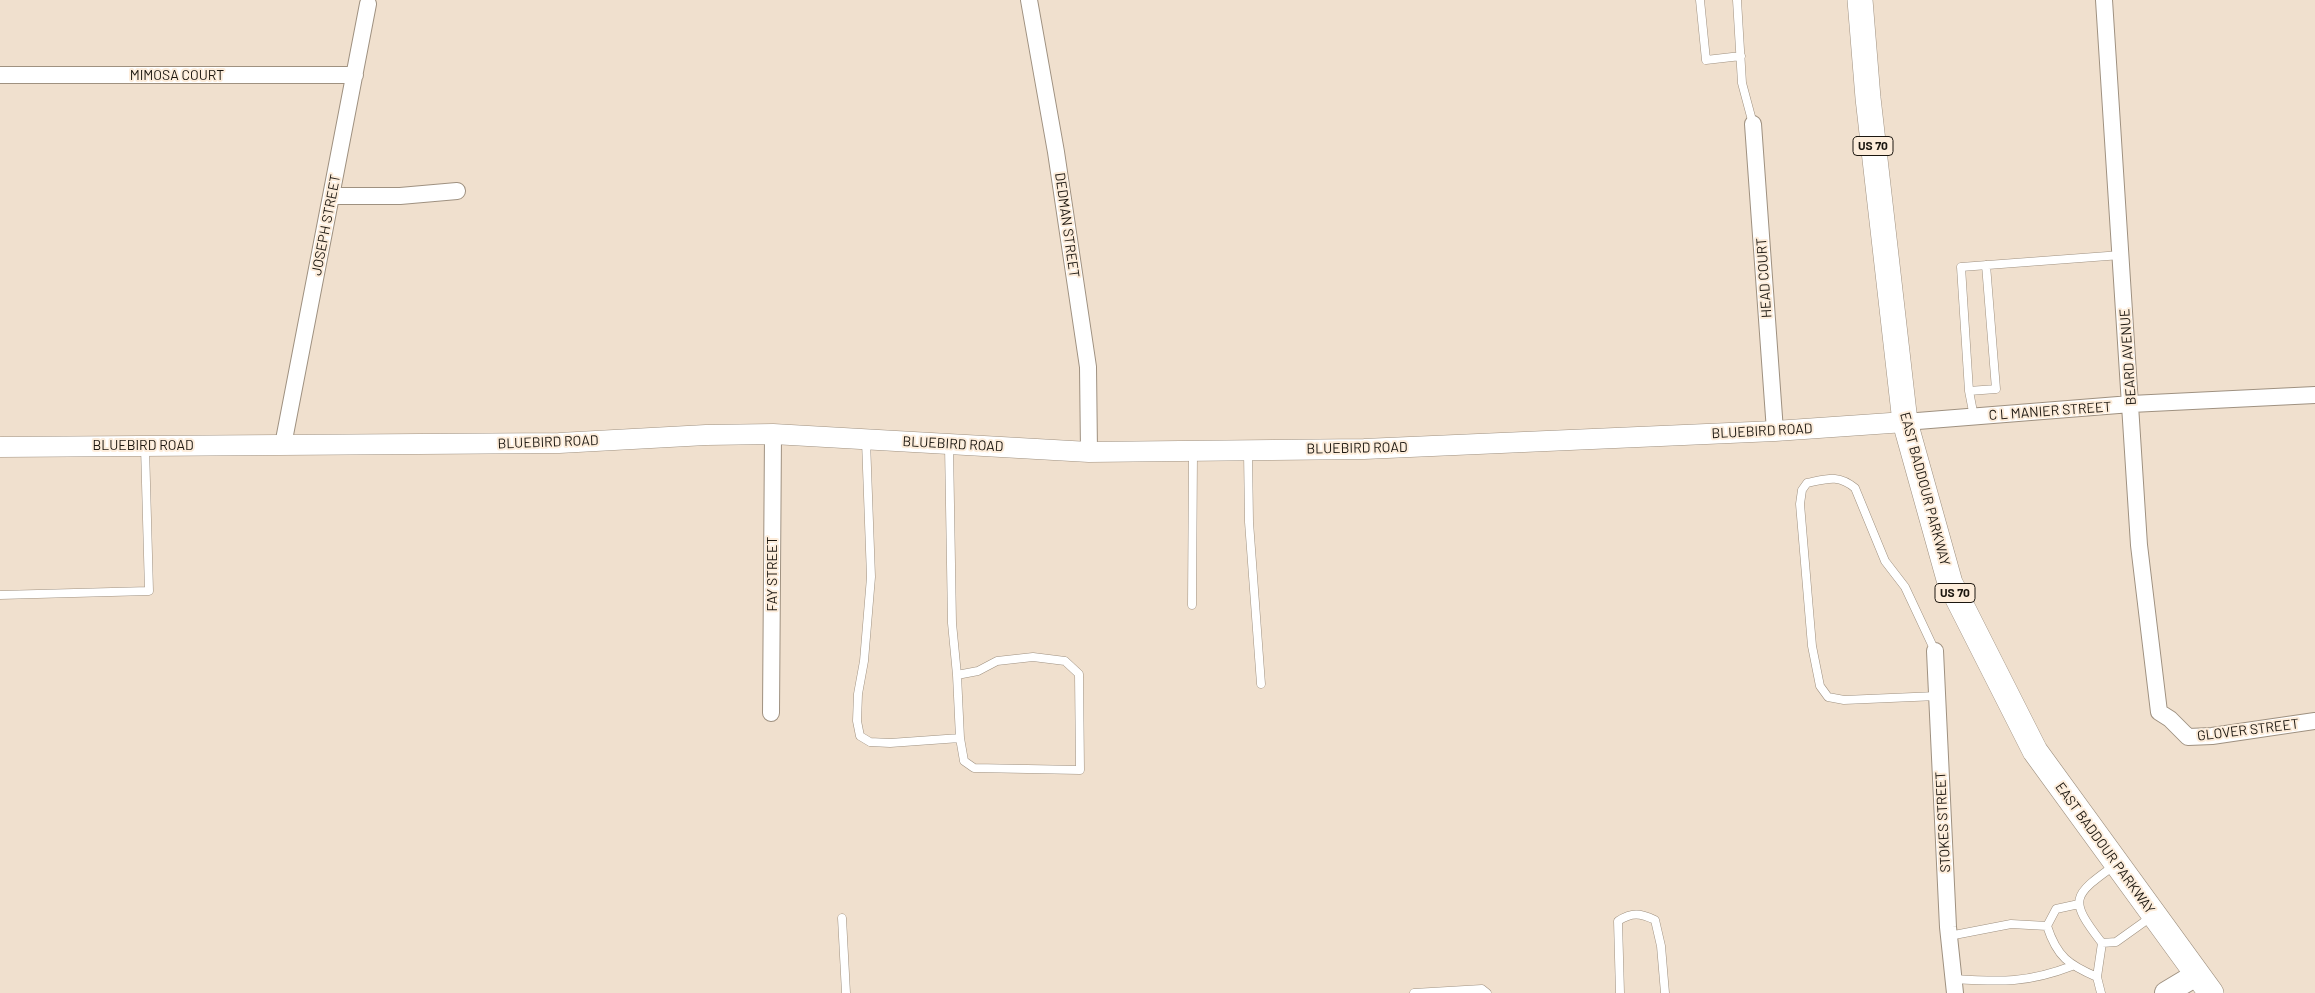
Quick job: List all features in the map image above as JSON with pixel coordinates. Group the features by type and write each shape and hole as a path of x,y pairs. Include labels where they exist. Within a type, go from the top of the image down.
{"main road":[{"name":"EAST BADDOUR PARKWAY","path":"1860,0 1869,108 1905,422 1950,583 2035,751 2204,984"},
{"path":"2166,993 2204,984"}],"street":[{"name":"DEDMAN STREET","path":"1029,0 1056,152 1088,367 1089,452"},
{"name":"BEARD AVENUE","path":"2104,0 2139,545 2160,712"},
{"name":"JOSEPH STREET","path":"283,445 368,4"},
{"name":"MIMOSA COURT","path":"0,75 355,75"},
{"name":"HEAD COURT","path":"1753,124 1775,431"},
{"path":"332,196 400,196 457,191"},
{"name":"C L MANIER STREET","path":"1905,422 2131,404 2315,395"},
{"name":"BLUEBIRD ROAD","path":"0,447 559,443 706,435 773,434 1089,452 1364,449 1775,431 1905,422"},
{"name":"FAY STREET","path":"771,713 773,434"},
{"name":"STOKES STREET","path":"1935,651 1949,936 1955,986"},
{"name":"GLOVER STREET","path":"2160,712 2188,736 2212,736 2315,721"}],"lane":[{"path":"1700,0 1706,60 1741,56"},
{"path":"1737,0 1743,92 1753,124"},
{"path":"1974,417 1970,391 1961,267 2121,255"},
{"path":"1970,391 1996,389 1986,265"},
{"path":"866,439 871,577 864,661 858,694 856,721 860,736 870,742 880,743 960,738"},
{"path":"949,444 952,623 958,675 960,738 964,761 974,768 1080,770 1079,674 1065,660 1033,657 997,661 978,671 958,675"},
{"path":"0,595 149,591 145,445"},
{"path":"1192,605 1193,450"},
{"path":"1248,450 1249,522 1261,684"},
{"path":"1935,651 1905,586 1885,561 1855,488 1846,480 1832,478 1807,483 1802,490 1800,504 1812,646 1820,686 1828,697 1844,700 1937,696"},
{"path":"2100,993 2097,977 2102,942 2083,918 2079,904 2084,888 2116,864"},
{"path":"2079,904 2056,909 2047,926 2052,943 2072,966 2097,977"},
{"path":"1620,993 1618,921 1628,914 1641,914 1655,920 1661,946 1665,993"},
{"path":"2102,942 2116,942 2153,916"},
{"path":"842,918 846,993"},
{"path":"1949,936 2011,924 2047,926"},
{"path":"1955,986 2025,980 2048,975 2072,966"},
{"path":"1414,993 1482,989 1487,993"}]}
